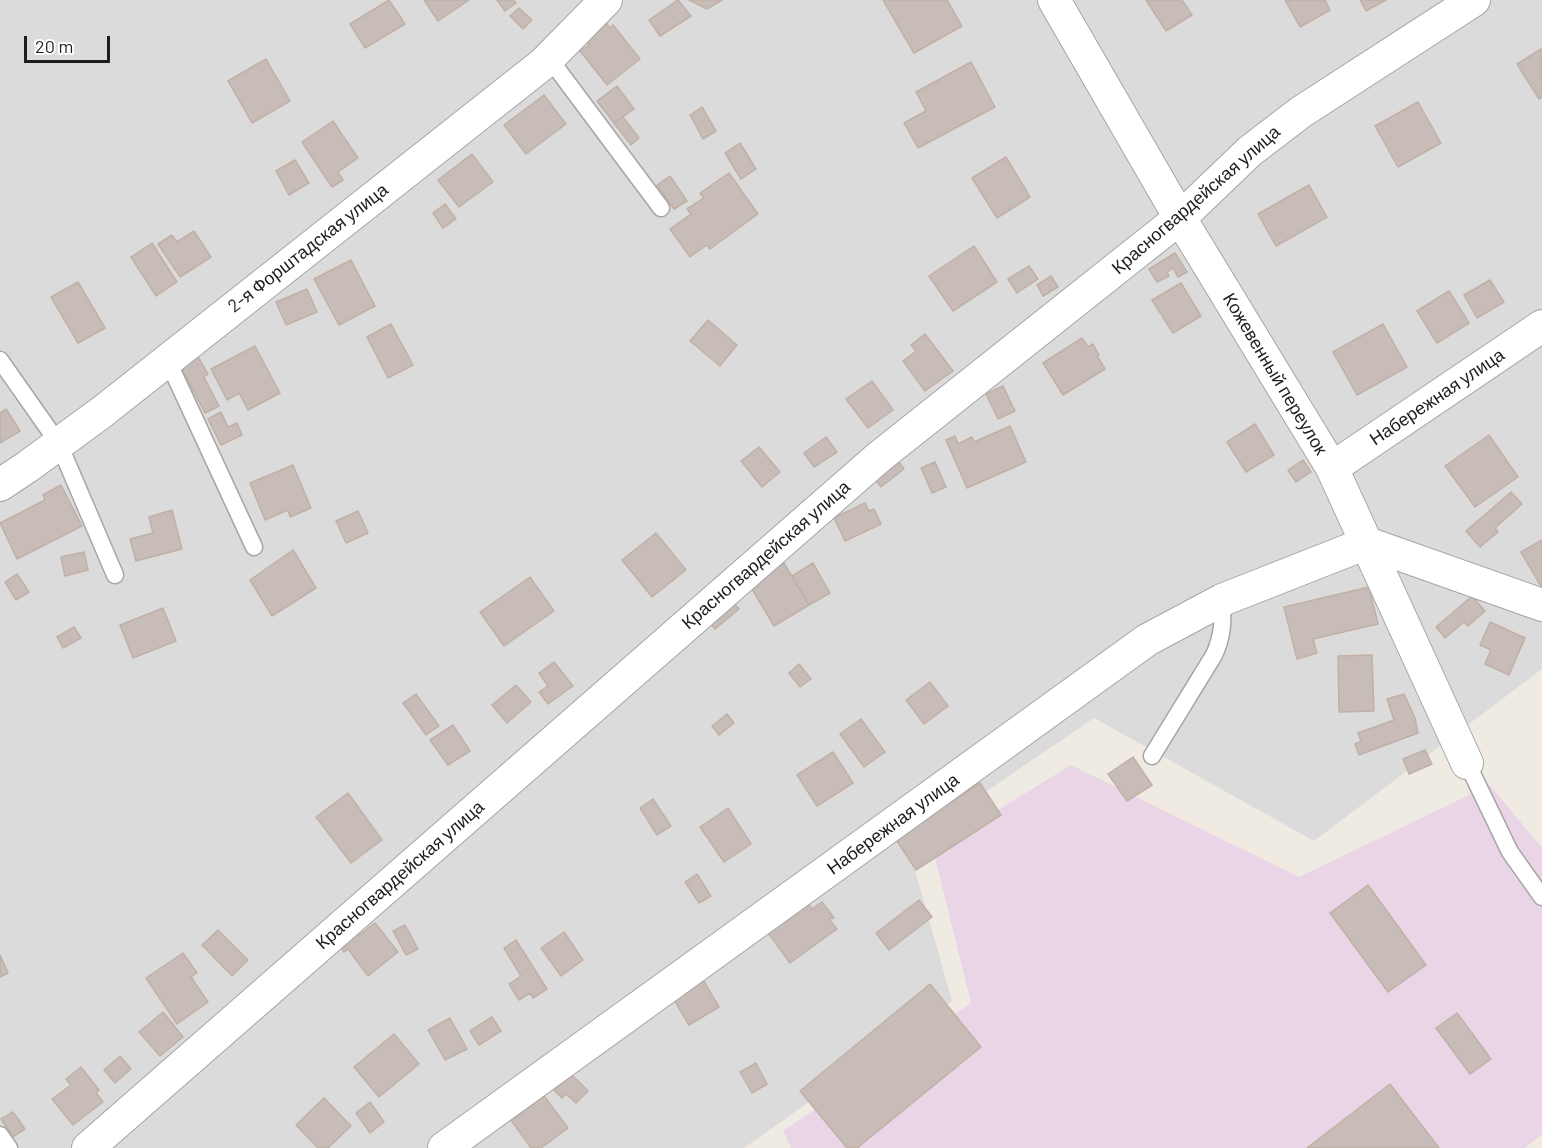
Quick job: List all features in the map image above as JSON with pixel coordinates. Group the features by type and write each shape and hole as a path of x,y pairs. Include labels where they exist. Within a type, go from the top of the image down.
{"street":[{"name":"2-я Форштадская улица","path":"0,485 59,444 549,58 606,0"},
{"name":"Кожевенный переулок","path":"1054,0 1180,218 1332,468 1467,763"},
{"name":"Красногвардейская улица","path":"88,1148 879,457 1180,218 1250,151 1283,125 1474,0"},
{"name":"Набережная улица","path":"1332,468 1542,326"},
{"name":"Набережная улица","path":"444,1148 1148,640 1222,600 1366,543"},
{"path":"1366,543 1542,605"}],"lane":[{"path":"549,58 661,208"},
{"path":"166,359 254,547"},
{"path":"0,360 59,444 115,575"},
{"path":"1152,756 1222,639 1224,622 1222,600"},
{"path":"1467,763 1510,852 1542,897"},
{"path":"0,1135 9,1148"}],"shaded area":[{"path":"0,0 1542,0 1542,669 1314,841 1094,718 908,845 952,1001 744,1148 0,1148"},
{"path":"1071,765 1299,877 1490,785 1542,848 1542,1134 1525,1148 791,1148 783,1131 971,1003 933,850"}],"building":[{"path":"389,0 405,24 365,48 350,24"},
{"path":"424,0 469,0 438,21"},
{"path":"497,0 513,0 516,3 505,11"},
{"path":"678,0 691,16 660,36 649,20"},
{"path":"689,0 722,0 707,9"},
{"path":"883,0 947,0 962,26 914,53"},
{"path":"1146,0 1182,0 1192,15 1166,31"},
{"path":"1285,0 1325,0 1330,10 1300,27"},
{"path":"1360,0 1386,0 1366,11"},
{"path":"519,8 532,20 523,29 510,16"},
{"path":"602,18 610,28 613,25 640,59 607,85 580,51 589,45 581,35"},
{"path":"1541,49 1542,97 1539,99 1517,64"},
{"path":"266,59 290,101 252,123 228,81"},
{"path":"971,62 995,107 918,148 904,123 926,111 916,92"},
{"path":"617,86 634,109 614,123 597,101"},
{"path":"544,95 566,124 526,154 504,125"},
{"path":"1418,102 1441,143 1398,167 1375,126"},
{"path":"702,107 716,131 703,139 690,115"},
{"path":"623,117 639,138 631,145 614,123"},
{"path":"333,121 358,158 338,172 343,180 332,187 302,142"},
{"path":"740,143 756,169 741,179 725,153"},
{"path":"472,154 493,182 459,207 438,180"},
{"path":"1006,157 1030,197 997,218 972,178"},
{"path":"295,160 309,183 289,195 276,171"},
{"path":"729,173 758,214 710,249 707,245 690,257 670,229 691,214 687,209 704,198 700,193"},
{"path":"670,176 687,201 674,209 657,185"},
{"path":"1309,185 1327,217 1276,246 1258,214"},
{"path":"445,204 456,219 443,228 433,213"},
{"path":"194,231 211,257 180,277 158,244 172,235 177,242"},
{"path":"152,243 177,282 156,296 131,257"},
{"path":"974,246 997,282 953,311 929,276"},
{"path":"1175,253 1187,272 1178,277 1173,268 1167,272 1169,276 1157,282 1149,269"},
{"path":"351,260 375,306 339,325 314,279"},
{"path":"1029,266 1038,279 1017,293 1008,279"},
{"path":"1051,276 1058,287 1043,296 1037,285"},
{"path":"1490,280 1504,302 1477,318 1464,295"},
{"path":"78,282 105,328 78,343 51,297"},
{"path":"1181,283 1201,316 1173,333 1152,300"},
{"path":"307,289 317,312 286,325 276,302"},
{"path":"1449,291 1469,323 1437,343 1417,311"},
{"path":"708,320 737,345 720,366 690,341"},
{"path":"391,324 413,365 388,378 367,337"},
{"path":"1383,324 1407,367 1357,395 1333,352"},
{"path":"925,334 953,371 925,391 903,361 916,351 911,345"},
{"path":"1082,338 1088,347 1093,344 1105,369 1063,395 1043,363"},
{"path":"255,346 280,393 248,410 239,393 227,400 211,369"},
{"path":"195,351 208,374 204,377 219,406 205,413 177,360"},
{"path":"872,381 893,410 868,428 846,399"},
{"path":"1003,386 1015,411 998,419 986,394"},
{"path":"6,409 20,431 0,443 0,413"},
{"path":"221,412 228,427 237,423 242,435 221,445 208,419"},
{"path":"1255,424 1274,455 1246,472 1227,442"},
{"path":"1010,426 1026,462 967,488 946,440 955,436 958,444 972,437 974,442"},
{"path":"1489,435 1518,477 1475,507 1445,466"},
{"path":"826,437 837,452 814,467 804,453"},
{"path":"759,447 780,472 762,487 741,461"},
{"path":"893,454 904,469 881,487 869,472"},
{"path":"1303,460 1311,472 1296,482 1288,470"},
{"path":"935,462 946,487 932,493 921,468"},
{"path":"293,465 311,508 290,517 288,510 265,520 250,483"},
{"path":"61,485 82,526 17,559 0,523 45,500 43,495"},
{"path":"1511,492 1522,504 1495,528 1498,532 1480,547 1466,531"},
{"path":"865,503 869,511 874,509 881,524 845,541 834,518"},
{"path":"172,510 182,549 136,561 130,539 153,533 149,517"},
{"path":"358,511 368,533 346,543 336,521"},
{"path":"656,533 686,570 652,597 622,560"},
{"path":"1542,540 1542,588 1521,552"},
{"path":"293,550 316,588 272,616 250,580"},
{"path":"84,552 88,570 65,576 61,557"},
{"path":"784,563 809,605 774,626 749,584"},
{"path":"813,563 830,593 809,605 792,576"},
{"path":"17,574 29,592 16,600 5,582"},
{"path":"530,577 554,611 504,646 480,612"},
{"path":"1369,587 1378,624 1313,639 1317,653 1297,659 1284,607"},
{"path":"728,596 739,609 715,629 704,616"},
{"path":"1472,596 1485,611 1468,626 1464,622 1445,638 1436,627"},
{"path":"163,608 176,641 133,658 120,625"},
{"path":"1490,622 1525,638 1509,675 1485,664 1491,650 1480,645"},
{"path":"74,627 81,638 63,648 57,637"},
{"path":"1372,655 1374,711 1339,712 1338,656"},
{"path":"554,662 573,686 548,704 539,692 548,686 539,673"},
{"path":"799,664 811,679 800,687 789,673"},
{"path":"930,682 948,706 924,724 906,700"},
{"path":"516,685 531,702 507,723 492,705"},
{"path":"416,694 439,726 426,735 403,703"},
{"path":"1404,694 1415,718 1418,733 1359,755 1355,744 1361,741 1358,733 1394,720 1387,699"},
{"path":"727,714 734,723 719,735 712,726"},
{"path":"861,719 885,752 864,767 840,734"},
{"path":"453,725 470,751 448,765 430,740"},
{"path":"1425,750 1432,764 1409,774 1403,759"},
{"path":"833,752 853,783 817,806 797,775"},
{"path":"1133,757 1152,785 1127,801 1108,774"},
{"path":"980,783 1001,815 916,870 895,838"},
{"path":"348,793 382,840 351,863 316,817"},
{"path":"653,799 671,826 657,835 640,808"},
{"path":"728,808 751,844 724,862 700,827"},
{"path":"697,874 711,896 699,903 685,882"},
{"path":"1368,885 1426,965 1388,992 1330,913"},
{"path":"919,900 932,917 889,950 876,933"},
{"path":"806,901 812,909 822,902 834,918 829,919 837,929 790,963 766,930"},
{"path":"375,923 398,952 368,976 348,949 344,952 339,945 356,931 359,935"},
{"path":"405,925 418,949 406,955 393,931"},
{"path":"218,930 248,960 232,976 202,945"},
{"path":"564,932 583,960 561,976 541,948"},
{"path":"516,940 547,989 533,998 530,993 519,1000 509,984 521,976 504,948"},
{"path":"183,953 197,973 191,977 208,1002 177,1024 146,978"},
{"path":"0,955 8,973 0,977"},
{"path":"700,975 719,1007 689,1025 670,993"},
{"path":"930,984 981,1047 857,1148 847,1148 800,1091"},
{"path":"163,1012 183,1037 160,1056 139,1032"},
{"path":"1457,1013 1491,1059 1470,1074 1436,1028"},
{"path":"492,1017 501,1031 479,1045 470,1031"},
{"path":"450,1018 467,1049 445,1060 428,1030"},
{"path":"394,1034 419,1064 379,1097 354,1067"},
{"path":"120,1056 131,1069 115,1083 104,1070"},
{"path":"756,1063 767,1084 752,1093 740,1072"},
{"path":"81,1067 99,1090 96,1093 103,1102 73,1125 52,1099 71,1085 66,1079"},
{"path":"570,1073 588,1091 576,1103 566,1094 562,1098 553,1089"},
{"path":"1390,1084 1439,1148 1307,1148"},
{"path":"544,1096 568,1128 541,1148 531,1148 511,1120"},
{"path":"324,1098 351,1126 328,1148 318,1148 296,1125"},
{"path":"370,1102 384,1122 370,1133 356,1113"},
{"path":"13,1112 25,1129 13,1137 1,1119"}]}
